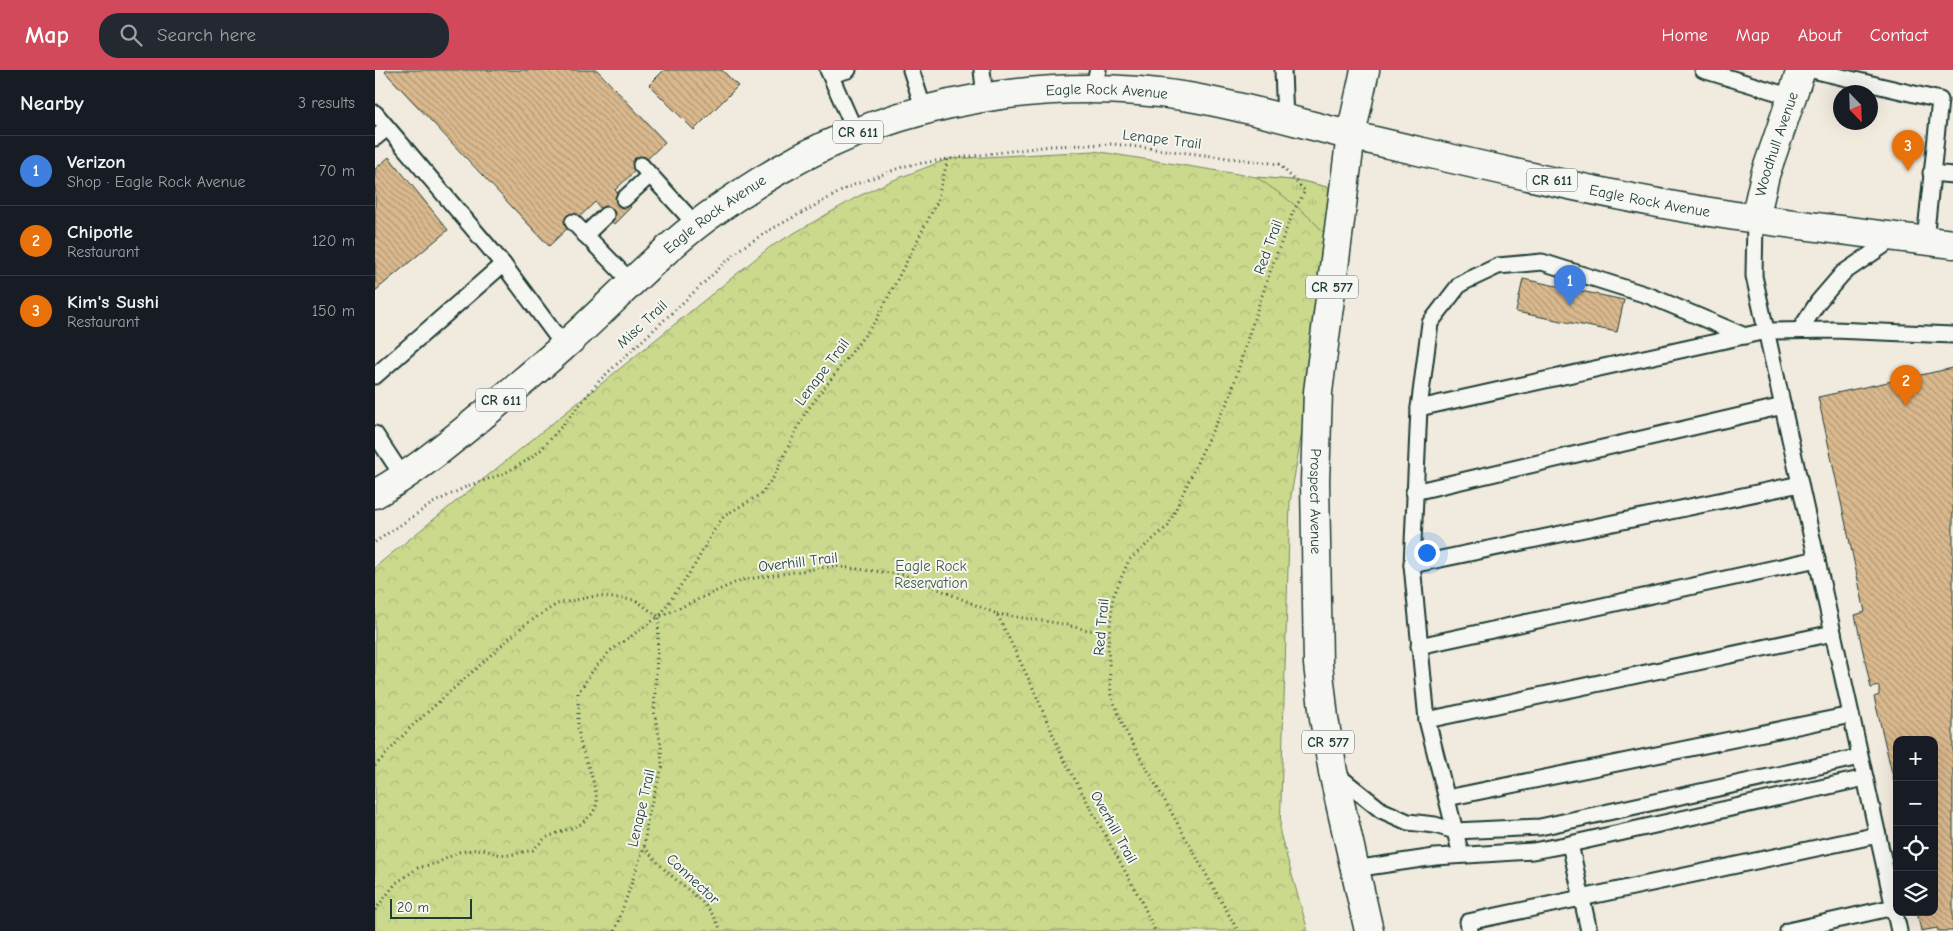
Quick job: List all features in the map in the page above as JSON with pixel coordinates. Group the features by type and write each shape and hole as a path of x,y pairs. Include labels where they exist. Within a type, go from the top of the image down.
{"main road":[{"name":"Prospect Avenue","path":"1365,70 1351,135 1318,392 1315,481 1319,664 1324,718 1333,772 1369,931"},
{"name":"Woodhull Avenue","path":"1755,219 1765,175 1801,70"},
{"name":"Eagle Rock Avenue","path":"375,494 404,478 463,432 564,346 706,218 778,170 816,150 856,133 924,110 985,98 1056,90 1095,80 1145,92 1191,98 1653,202 1755,219 1953,244"}],"lane":[{"path":"848,70 830,72 856,133"},
{"path":"911,70 924,110"},
{"path":"982,70 985,98"},
{"path":"1283,70 1285,120"},
{"path":"1703,70 1791,97"},
{"path":"1811,70 1940,100 1925,240"},
{"path":"375,113 503,264 564,346"},
{"path":"375,138 387,128"},
{"path":"624,200 646,170 697,226"},
{"path":"1931,173 1953,175"},
{"path":"585,235 606,215"},
{"path":"1755,219 1754,276 1893,903"},
{"path":"573,222 632,283"},
{"path":"1800,330 1818,302 1843,274 1896,236"},
{"path":"1461,855 1427,720 1412,565 1419,408 1430,323 1460,284 1498,266 1543,262 1650,296 1745,336"},
{"path":"375,376 503,264"},
{"path":"1419,408 1767,331 1834,330 1953,335"},
{"path":"1414,492 1783,406"},
{"path":"375,434 404,478"},
{"path":"1412,565 1800,484"},
{"path":"1419,646 1817,559"},
{"path":"1427,720 1833,633"},
{"path":"1447,798 1851,715"},
{"path":"1333,772 1381,810 1408,822 1435,825 1455,831 1540,827 1860,756"},
{"path":"1354,869 1461,855 1533,850 1570,844 1865,778"},
{"path":"1470,931 1468,922 1878,835"},
{"path":"1570,844 1589,931"},
{"path":"1788,931 1893,908"},
{"path":"1896,916 1899,931"}],"path":[{"name":"Lenape Trail","path":"615,931 644,847 648,816 662,768 661,745 654,712 659,617 696,563 712,533 724,516 761,494 773,478 805,413 877,319 936,204 948,159 1051,146 1113,144 1279,164 1305,191"},
{"name":"Misc Trail","path":"375,542 433,503 470,485 503,474 540,451 600,380 711,275 747,244 851,186 905,166 948,159"},
{"name":"Red Trail","path":"1238,931 1125,730 1111,695 1109,632 1113,597 1129,560 1168,526 1208,439 1230,397 1272,266 1293,212 1305,191"},
{"name":"Overhill Trail","path":"659,617 741,580 834,566 905,575 997,614 1033,688 1062,756 1142,902 1155,931"},
{"path":"375,766 411,727 523,626 557,604 595,596 635,600 659,617 610,651 594,669 578,693 578,728 581,746 593,780 597,800 592,814 581,824 545,838 533,850 509,855 496,854 483,849 459,852 437,863 418,868 396,883 375,910"},
{"path":"997,614 1063,624 1087,630 1109,632"},
{"name":"Connector","path":"644,847 673,877 704,902 715,916 721,931"}],"green space":[{"name":"Eagle Rock Reservation","path":"1094,151 1256,177 1302,181 1343,191 1290,502 1280,833 1308,931 375,931 375,567 770,247 857,197 891,181 948,159"},
{"path":"1256,177 1302,181 1343,191 1335,247 1317,226 1289,200"}],"building":[{"path":"387,70 597,70 665,142 615,190 631,207 614,224 595,202 549,246 385,72"},
{"path":"664,70 722,70 738,86 694,130 649,85"},
{"path":"389,157 448,230 375,291 375,169"},
{"path":"1523,279 1624,300 1617,332 1516,312"},
{"path":"1953,368 1953,931 1938,931 1937,928 1921,931 1918,916 1938,916 1938,736 1893,736 1893,777 1874,697 1879,695 1879,686 1871,688 1855,615 1865,612 1818,397"}],"place":[{"name":"Kim's Sushi","path":"1908,171"},
{"name":"Verizon","path":"1570,306"},
{"name":"Chipotle","path":"1906,406"}]}
